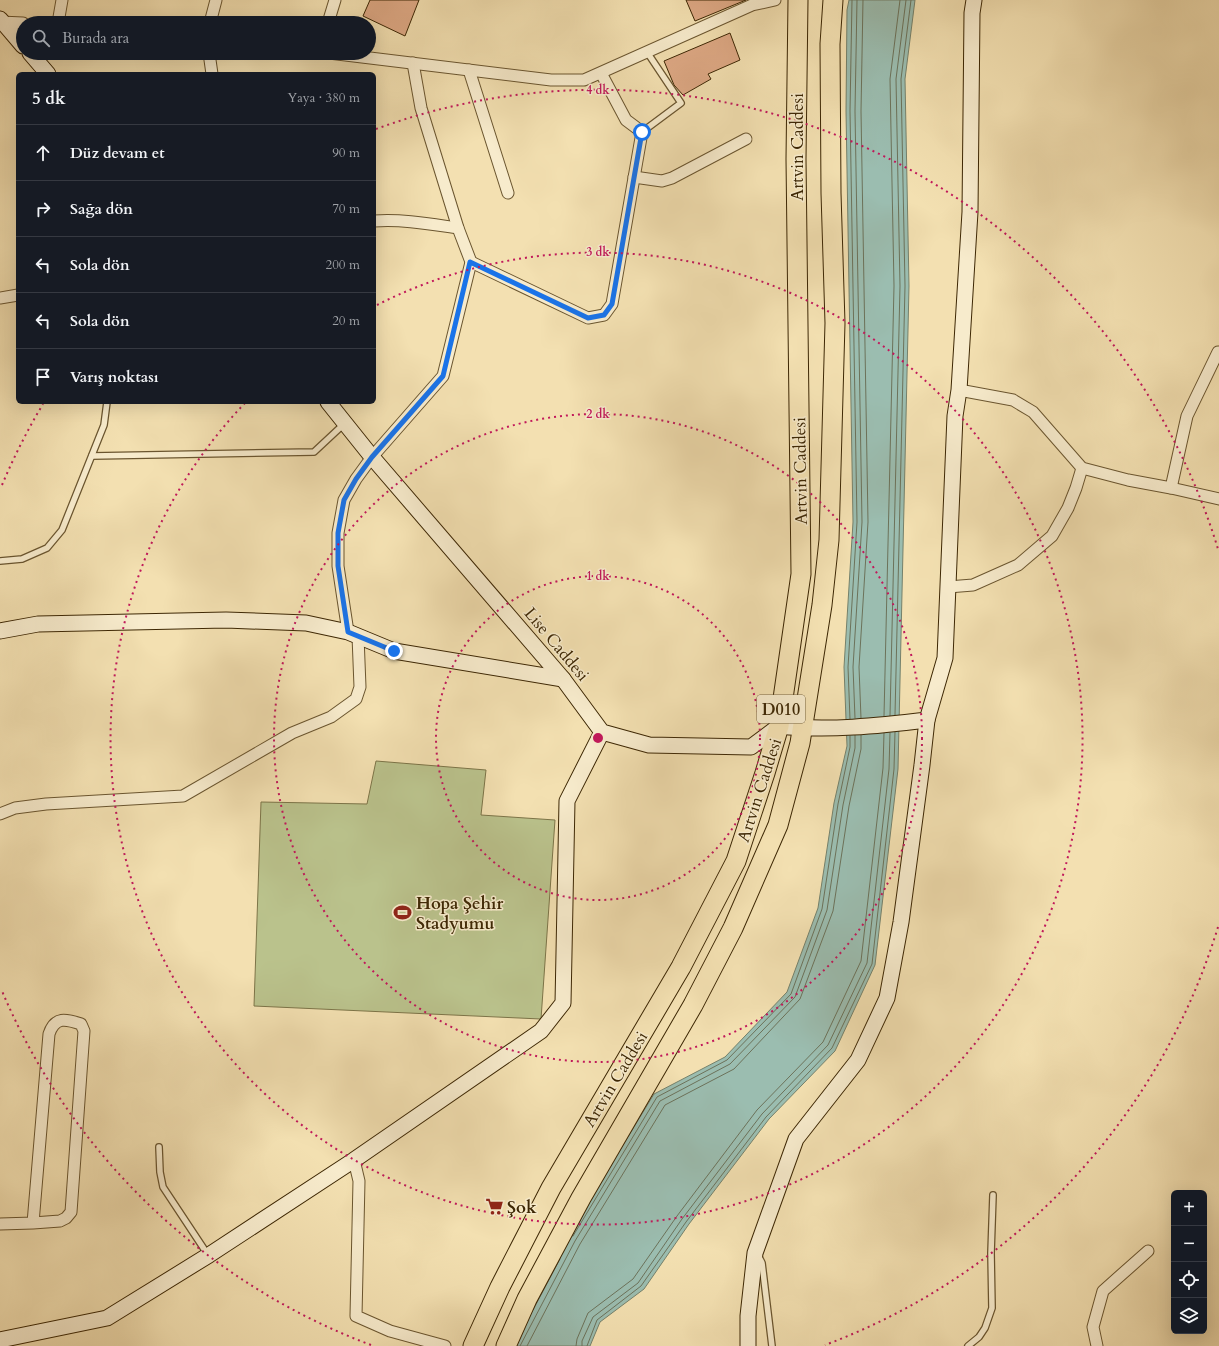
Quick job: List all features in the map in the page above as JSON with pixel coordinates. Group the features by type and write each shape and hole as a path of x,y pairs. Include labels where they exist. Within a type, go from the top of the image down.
{"highway":[{"name":"Artvin Caddesi","path":"473,1346 500,1287 551,1188 681,967 736,861 779,726 801,574 796,159 798,0"},
{"name":"Artvin Caddesi","path":"506,1346 527,1299 581,1198 693,1004 733,928 778,825 800,743 821,612 829,540 835,324 831,193 830,44 833,0"}],"street":[{"path":"59,16 62,0"},
{"path":"212,16 216,0"},
{"path":"330,16 335,0"},
{"path":"376,59 551,80 584,80 752,5 775,0"},
{"path":"748,1346 748,1316 755,1253 796,1139 858,1060 887,998 901,922 927,720 945,658 955,416 959,390 970,212 972,13 974,0"},
{"path":"1,21 16,22"},
{"path":"1,21 16,38"},
{"path":"36,60 46,72"},
{"path":"210,60 212,72"},
{"path":"0,814 15,808 46,804 183,796 292,733 331,717 356,700 360,687 353,634 338,566 338,533 344,500 356,479 372,457 443,376 470,262 421,108 413,63"},
{"path":"469,70 508,193"},
{"path":"470,262 588,318 604,315 612,304 642,132 626,120 601,73"},
{"path":"634,177 662,181 672,178 746,139"},
{"path":"376,221 415,221 458,228"},
{"path":"0,298 16,295"},
{"path":"1171,488 1187,416 1218,352"},
{"path":"959,390 1013,400 1034,412 1082,468 1128,480 1219,499"},
{"name":"Lise Caddesi","path":"330,404 372,457 563,679 602,732"},
{"path":"948,587 973,585 1018,565 1052,536 1068,508 1082,468"},
{"path":"0,631 38,624 226,620 306,623 353,634 394,651 563,679"},
{"path":"4,1342 107,1318 209,1255 354,1160 541,1031 563,1003 567,802 602,732 649,745 751,747 779,726 828,728 927,720"},
{"path":"0,1224 33,1223 63,1220 69,1216 72,1207 84,1031 81,1024 67,1020 57,1022 50,1030 49,1034 33,1223"},
{"path":"354,1160 359,1181 356,1316 390,1331 445,1346"},
{"path":"1097,1346 1092,1327 1103,1291 1148,1251"}],"lane":[{"path":"642,132 681,103 647,52"},
{"path":"0,561 22,559 47,548 62,530 104,425 107,404"},
{"path":"92,456 314,452 345,424"},
{"path":"159,1147 160,1172 163,1187 209,1255"},
{"path":"968,1346 979,1337 985,1328 992,1308 991,1253 993,1195"},
{"path":"755,1253 761,1260 772,1346"}],"green space":[{"name":"Hopa Şehir Stadyumu","path":"376,761 486,770 481,815 555,820 541,1019 254,1006 261,802 367,804"}],"water":[{"path":"849,0 915,0 905,79 909,286 898,769 875,965 835,1051 769,1119 689,1224 644,1289 600,1322 590,1346 510,1346 567,1237 654,1094 725,1057 787,992 818,908 834,803 847,746 844,667 853,522 846,111 847,10"}],"building":[{"path":"370,0 419,0 405,36 376,22 376,16 363,16"},
{"path":"686,0 746,0 695,21"},
{"path":"730,33 740,60 708,74 711,79 683,95 674,85 664,61"}],"place":[{"name":"Hopa Şehir Stadyumu","path":"403,913"},
{"name":"Şok","path":"494,1207"}],"route":[{"path":"394,651 348,632 338,566 338,533 344,500 356,479 372,457 443,376 470,262 588,318 604,315 612,304 642,132"}]}
